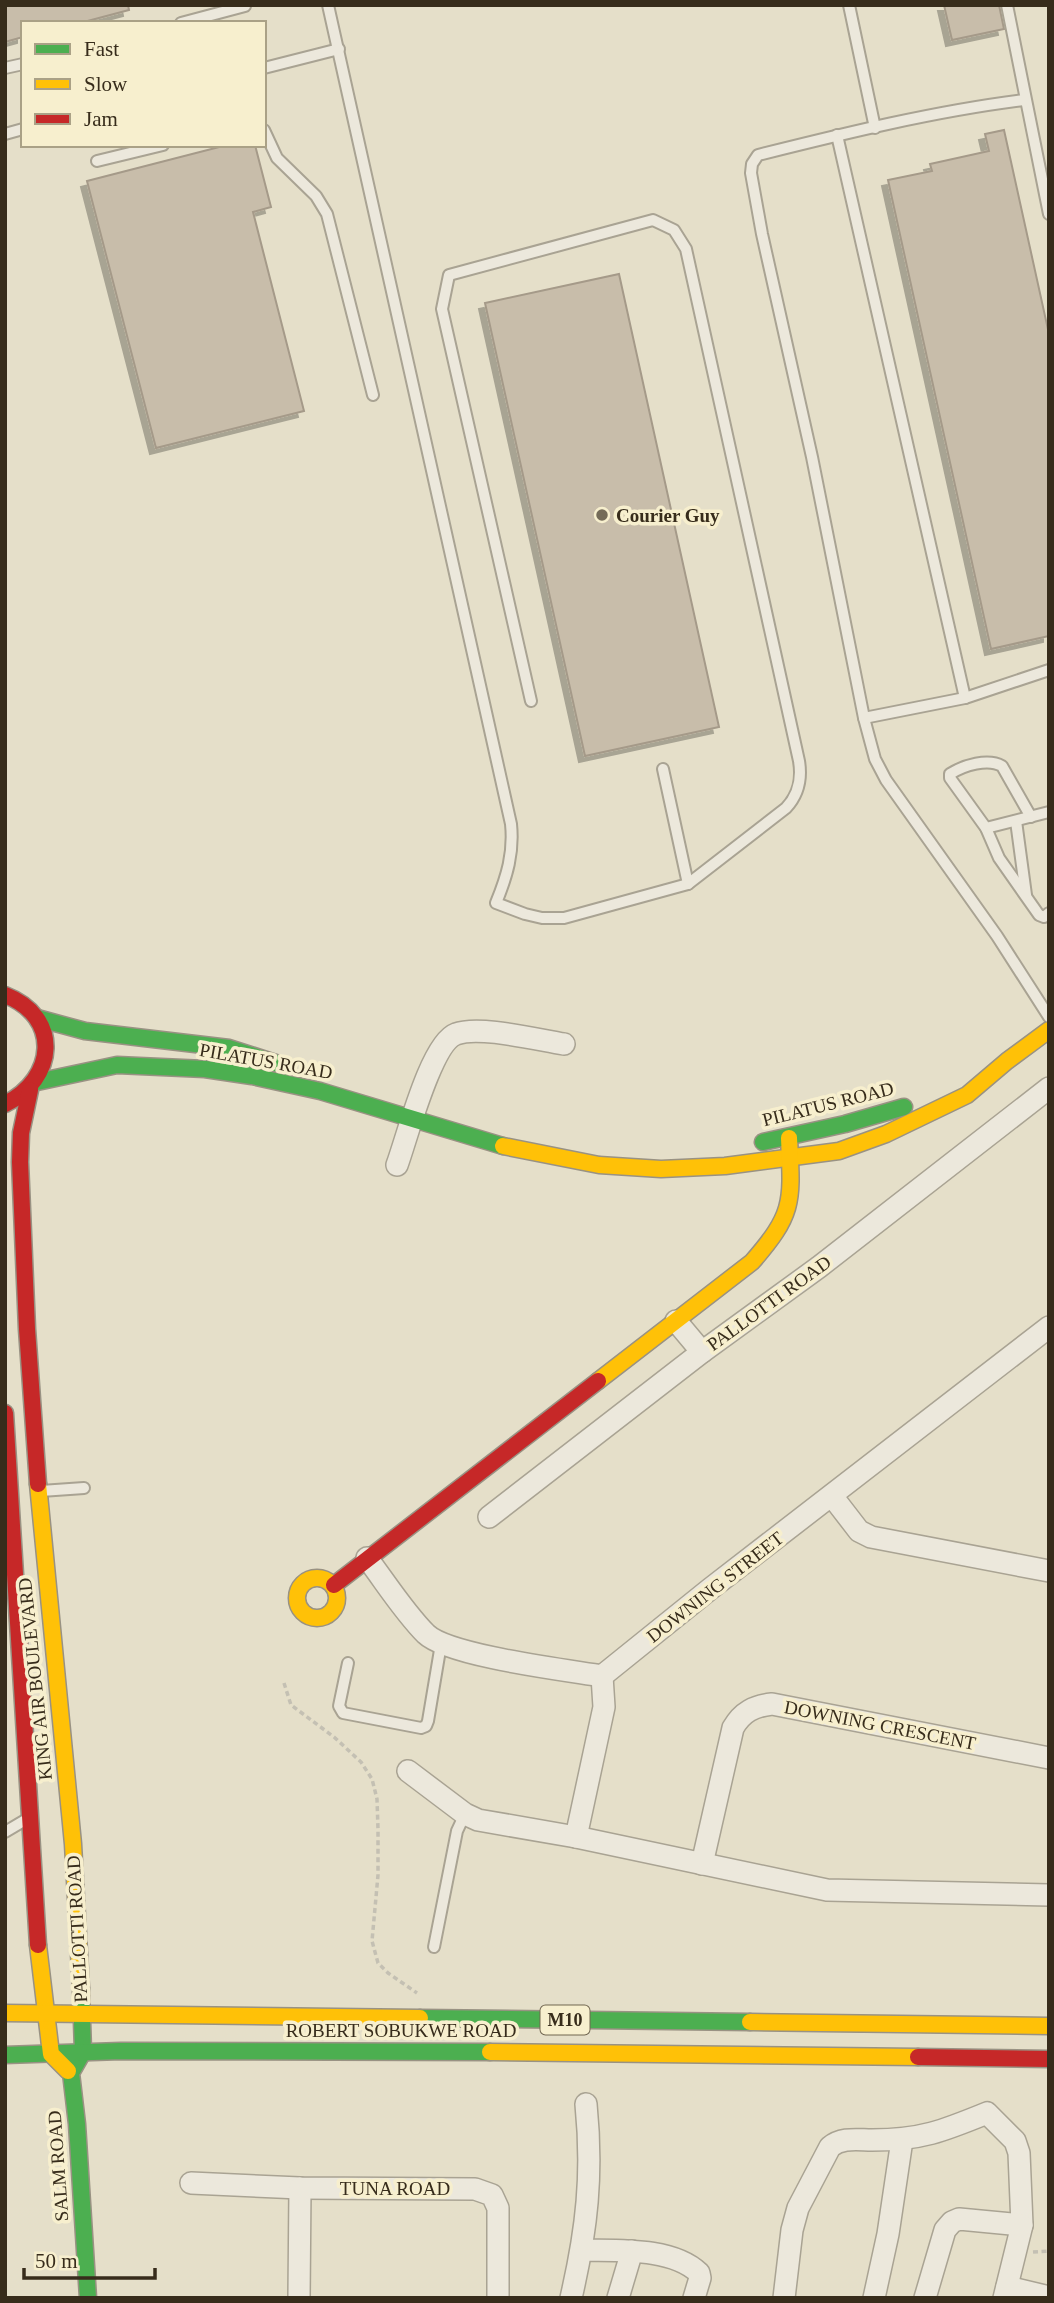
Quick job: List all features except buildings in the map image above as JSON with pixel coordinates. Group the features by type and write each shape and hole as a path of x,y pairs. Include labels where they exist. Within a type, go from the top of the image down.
{"street":[{"path":"7,989 37,1018"},
{"name":"KING AIR BOULEVARD","path":"37,1018 44,1030 46,1058 33,1086 21,1133 20,1162 27,1329 38,1491 73,1844"},
{"name":"PILATUS ROAD","path":"37,1018 85,1031 229,1048 416,1111 508,1147 599,1165 661,1169 725,1166 839,1151 886,1133 967,1095 1007,1061"},
{"path":"1007,1061 1049,1030"},
{"path":"397,1165 438,1050 445,1041 456,1034 477,1031 564,1044"},
{"name":"PILATUS ROAD","path":"752,1144 789,1138 895,1111 1007,1061"},
{"name":"PILATUS ROAD","path":"5,1104 33,1086 117,1065 205,1069 252,1076 462,1120 562,1146 648,1152"},
{"name":"PALLOTTI ROAD","path":"489,1517 702,1352 819,1267 1049,1088"},
{"path":"334,1585 752,1262 773,1240 790,1205 793,1188 789,1138"},
{"path":"676,1321 702,1352"},
{"name":"DOWNING STREET","path":"602,1676 710,1589 1049,1327"},
{"name":"KING AIR BOULEVARD","path":"5,1413 35,1895"},
{"path":"832,1496 859,1531 871,1537 1049,1571"},
{"path":"367,1558 427,1635 441,1644 504,1659 602,1676 604,1707 576,1837"},
{"name":"DOWNING CRESCENT","path":"702,1864 730,1737 739,1717 761,1705 772,1704 1049,1758"},
{"path":"408,1771 465,1814 495,1824 576,1837 837,1891 1049,1895"},
{"name":"PALLOTTI ROAD","path":"73,1844 81,2014"},
{"name":"PALLOTTI ROAD","path":"35,1895 40,1976 51,2054"},
{"name":"ROBERT SOBUKWE ROAD","path":"5,2012 1049,2026"},
{"path":"51,2054 71,2074 83,2052 81,2014"},
{"name":"ROBERT SOBUKWE ROAD","path":"5,2055 83,2052 354,2051 1049,2059"},
{"name":"SALM ROAD","path":"71,2074 77,2124 88,2298"},
{"path":"571,2298 582,2250 591,2160 586,2104"},
{"path":"784,2298 792,2230 798,2208 826,2152 836,2142 902,2140 932,2135 987,2113 1015,2141 1019,2153 1023,2225 1006,2293 1049,2297"},
{"path":"874,2298 888,2234 902,2140"},
{"name":"TUNA ROAD","path":"191,2183 300,2188 455,2188 486,2191 492,2195 498,2207 498,2298"},
{"path":"299,2298 300,2188"},
{"path":"925,2298 945,2230 951,2222 959,2219 1023,2225"},
{"path":"582,2250 665,2255 695,2269 700,2278 694,2298"},
{"path":"618,2298 632,2251"}],"lane":[{"path":"328,5 511,824 511,860 496,903 542,918 564,918 688,884 786,808 799,786 801,772 686,249 674,230 653,220 449,275 442,309 531,701"},
{"path":"849,5 875,128"},
{"path":"1007,5 1049,214"},
{"path":"189,21 245,6"},
{"path":"266,67 339,49"},
{"path":"1024,100 837,135 758,156 752,164 751,173 864,718 875,759 886,780 998,936 1049,1017"},
{"path":"266,134 277,158 316,196 327,214 373,395"},
{"path":"837,135 965,698"},
{"path":"97,161 155,147"},
{"path":"864,718 965,698 1049,670"},
{"path":"1031,817 1002,765 989,761 950,774 950,778 986,828 999,858 1039,915 1044,917 1049,913"},
{"path":"663,769 688,884"},
{"path":"986,828 1049,812"},
{"path":"1016,821 1026,896"},
{"path":"8,1493 84,1488"},
{"path":"348,1663 339,1706 343,1713 421,1728 426,1726 428,1721 441,1644"},
{"path":"434,1947 457,1831 465,1814"},
{"path":"5,1832 29,1817"}],"path":[{"path":"284,1683 291,1705 334,1737 361,1762 372,1779 377,1800 378,1829 372,1941 378,1963 417,1994"}],"traffic: fast":[{"path":"37,1018 85,1031 229,1048 288,1067"},
{"path":"37,1082 117,1065 205,1069 320,1091 503,1146"},
{"path":"763,1142 845,1124 904,1107"},
{"path":"81,1989 83,2052 71,2073 77,2124 88,2298"},
{"path":"420,2018 750,2022"},
{"path":"5,2055 121,2051 490,2052"}],"traffic: slow":[{"path":"503,1146 599,1165 661,1169 725,1166 839,1151 886,1134 967,1095 1049,1030"},
{"path":"598,1381 752,1262 766,1245 788,1205 791,1177 789,1138"},
{"path":"38,1484 73,1844 81,1989"},
{"path":"317,1578 325,1579 331,1584 336,1590 337,1598 336,1606 331,1612 325,1617 317,1618 309,1617 303,1612 298,1606 297,1598 298,1590 303,1584 309,1579 317,1578"},
{"path":"38,1945 51,2054 68,2071"},
{"path":"5,2013 420,2018"},
{"path":"750,2022 1049,2026"},
{"path":"490,2052 918,2057"}],"traffic: jam":[{"path":"5,995 23,1005 36,1018 46,1048 35,1080 5,1104"},
{"path":"30,1090 21,1133 20,1162 27,1329 38,1484"},
{"path":"334,1585 598,1381"},
{"path":"5,1413 38,1945"},
{"path":"918,2057 1049,2059"}],"place":[{"name":"Courier Guy","path":"602,515"}]}
